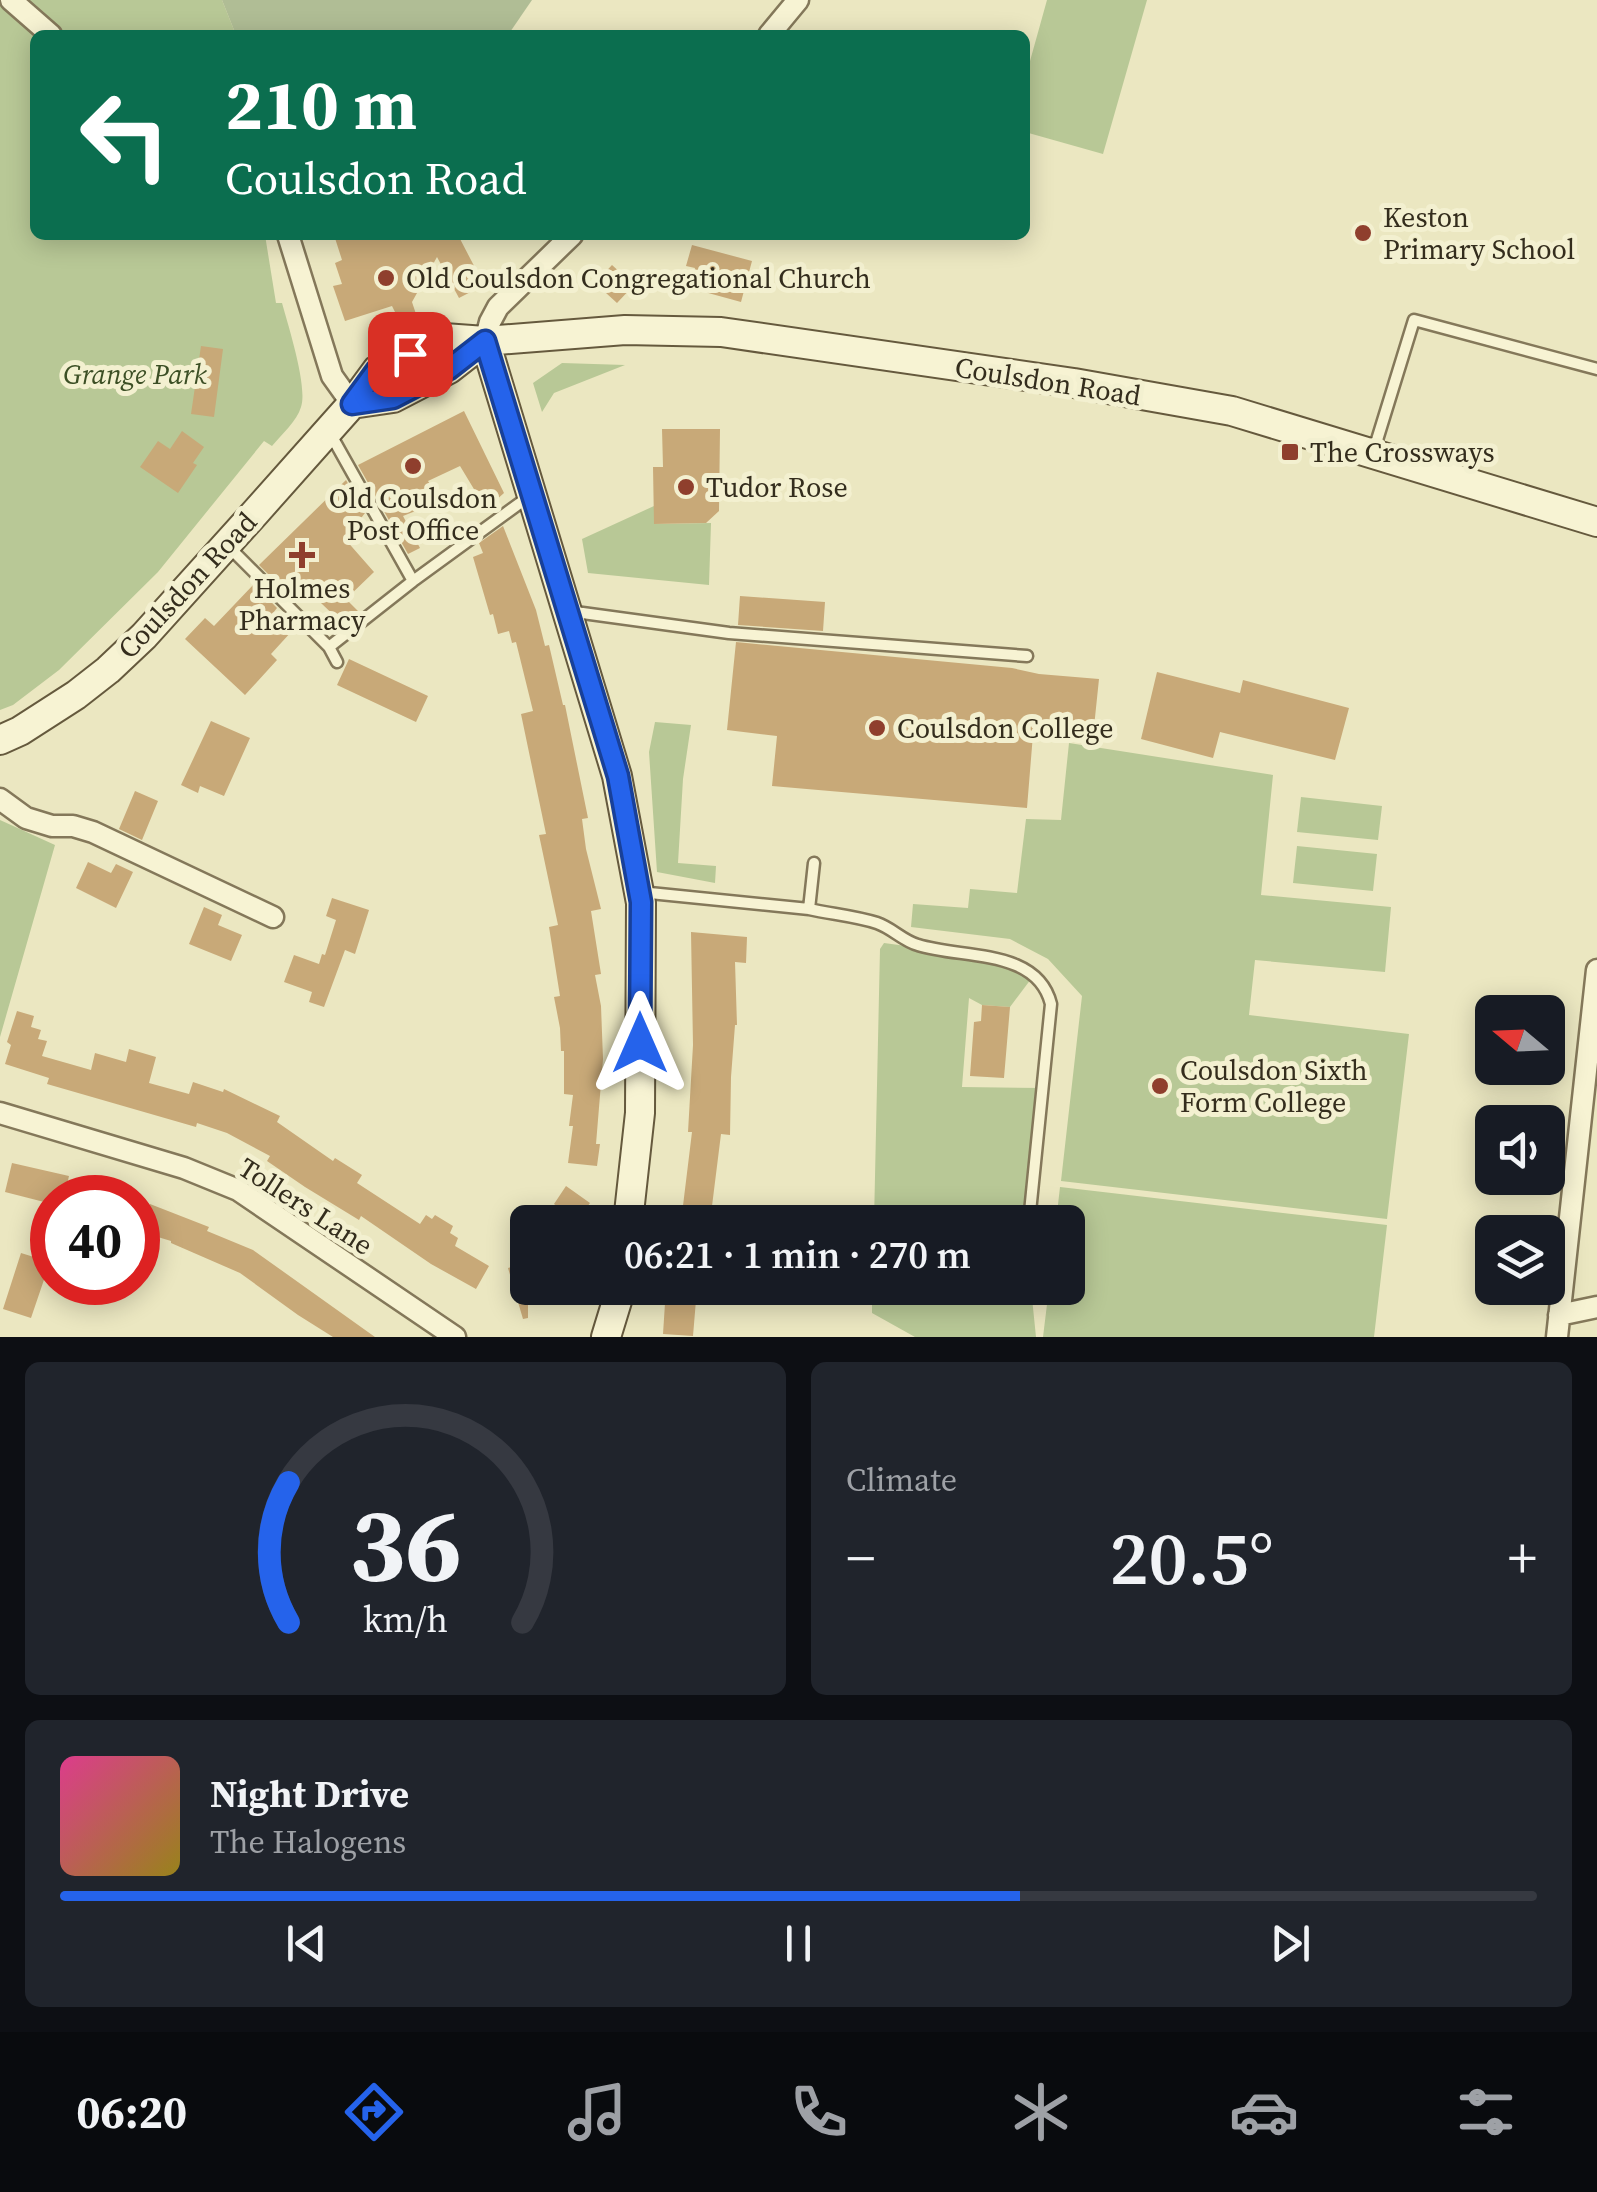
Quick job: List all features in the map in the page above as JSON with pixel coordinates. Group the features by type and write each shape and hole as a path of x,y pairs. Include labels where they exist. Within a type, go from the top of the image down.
{"main road":[{"name":"Coulsdon Road","path":"0,740 42,717 108,670 144,636 352,404 377,370 444,338 485,341 624,330 722,332 1074,384 1232,410 1597,522"},
{"path":"485,341 618,776 639,892 640,1113 630,1205"},
{"path":"606,1337 615,1305"}],"street":[{"path":"10,0 45,30"},
{"path":"774,30 798,0"},
{"path":"290,240 332,376 352,404"},
{"path":"485,341 498,307 567,240"},
{"path":"0,799 26,818 94,832 273,917"},
{"path":"1558,1326 1597,970"},
{"name":"Tollers Lane","path":"0,1113 184,1168 238,1190 455,1337"},
{"path":"1558,1326 1597,1308"}],"lane":[{"path":"1372,454 1414,320 1597,369"},
{"path":"328,430 413,582"},
{"path":"329,647 532,494"},
{"path":"226,544 329,647 337,662"},
{"path":"567,611 729,633 1028,656"},
{"path":"808,909 814,864"},
{"path":"639,892 808,909 880,924 908,942 994,958 1020,966 1040,979 1052,1004 1031,1205"}],"green space":[{"name":"Grange Park","path":"0,0 222,0 234,30 30,30 30,240 266,240 276,303 282,303 300,371 299,412 272,446 264,441 158,572 59,670 13,705 0,710"},
{"path":"222,0 532,0 511,30 234,30"},
{"path":"1047,0 1147,0 1103,154 1030,133 1030,61"},
{"path":"562,363 625,365 554,393 542,412 533,383"},
{"path":"654,506 654,524 711,523 709,585 588,573 582,539"},
{"path":"655,722 691,725 678,863 716,866 715,883 657,872 649,752"},
{"path":"1069,743 1273,775 1261,895 1391,907 1385,972 1255,960 1249,1015 1409,1034 1387,1219 1061,1181 1082,996 1048,959 1010,939 911,927 913,904 968,908 970,889 1017,893 1026,819 1061,820"},
{"path":"1301,797 1382,806 1378,840 1297,832"},
{"path":"0,820 55,845 0,1037"},
{"path":"1297,846 1377,854 1373,891 1293,883"},
{"path":"884,943 995,958 1034,975 1010,1007 982,1005 969,998 962,1087 1043,1088 1031,1205 874,1205 880,949"},
{"path":"1060,1187 1387,1225 1374,1337 1043,1337 1047,1305 1085,1305 1085,1205 1058,1205"},
{"path":"872,1305 1033,1305 1036,1337 915,1337 872,1313"}],"building":[{"path":"336,240 461,240 484,285 459,298 437,257 412,302 417,317 400,322 392,306 345,321 333,286 342,284 335,263 342,260"},
{"path":"692,245 752,261 741,302 690,288 695,268 686,266"},
{"path":"612,265 634,285 617,303 595,283"},
{"path":"201,346 223,349 214,417 191,414"},
{"path":"464,411 504,493 486,509 460,466 428,481 435,493 416,502 418,510 403,516 420,548 408,554 358,465"},
{"name":"Tudor Rose","path":"662,429 720,429 719,511 706,523 654,524 653,467 663,467"},
{"path":"182,431 204,447 178,493 140,467 158,441 170,449"},
{"path":"346,480 365,513 345,539 374,572 346,599 358,611 343,624 300,583 289,595 259,565"},
{"path":"503,526 536,610 545,646 549,645 588,818 582,819 586,849 601,909 591,911 601,974 595,975 601,1006 603,1059 597,1166 568,1163 573,1095 564,1094 564,1051 554,997 560,996 549,927 558,925 539,835 546,834 521,714 533,711 516,642 512,643 509,631 498,634 473,557 483,553 479,543"},
{"path":"254,584 277,608 273,613 292,631 271,654 277,660 245,695 185,639 205,618 214,626"},
{"path":"740,596 825,602 823,631 738,625"},
{"name":"Coulsdon College","path":"736,642 1099,679 1094,727 1034,722 1027,808 772,786 777,736 727,730"},
{"path":"349,659 428,696 416,722 337,685"},
{"path":"1157,672 1240,693 1243,680 1349,708 1335,760 1220,732 1213,758 1141,739"},
{"path":"211,721 250,738 224,796 200,786 198,793 181,785"},
{"path":"135,791 158,801 142,840 119,829"},
{"path":"88,862 111,873 116,864 133,872 116,908 76,888"},
{"path":"332,898 369,910 355,954 345,950 324,1007 309,1002 312,992 284,982 294,955 319,964 322,954 325,955 336,920 326,916"},
{"path":"204,907 222,915 218,925 242,935 231,961 189,944"},
{"path":"691,932 747,937 746,963 735,962 737,1025 730,1135 721,1134 712,1205 683,1205 692,1132 688,1132 693,1045"},
{"path":"982,1005 1010,1007 1004,1078 970,1076 974,1022 981,1021"},
{"path":"17,1011 34,1016 31,1027 41,1030 38,1039 47,1041 42,1056 91,1070 95,1053 126,1062 129,1049 156,1057 149,1083 189,1094 193,1082 223,1092 224,1089 280,1116 277,1122 333,1161 335,1158 362,1175 357,1183 420,1224 426,1215 432,1219 435,1215 453,1226 450,1233 458,1238 455,1246 489,1266 476,1289 431,1264 361,1216 359,1220 305,1187 267,1161 270,1156 227,1133 47,1084 49,1078 5,1064"},
{"path":"12,1163 65,1175 30,1175 30,1198 5,1192"},
{"path":"566,1186 590,1203 589,1205 554,1204"},
{"path":"160,1208 253,1250 375,1337 333,1337 240,1273 160,1238"},
{"path":"21,1253 30,1256 30,1305 35,1305 31,1318 3,1309"},
{"path":"519,1305 528,1305 528,1318 523,1319"},
{"path":"665,1305 696,1305 693,1336 663,1334"}],"place":[{"name":"Keston Primary School","path":"1363,233"},
{"name":"Old Coulsdon Congregational Church","path":"386,278"},
{"name":"The Crossways","path":"1290,452"},
{"name":"Old Coulsdon Post Office","path":"413,466"},
{"name":"Tudor Rose","path":"686,487"},
{"name":"Holmes Pharmacy","path":"302,555"},
{"name":"Coulsdon College","path":"877,728"},
{"name":"Coulsdon Sixth Form College","path":"1160,1086"}],"route":[{"path":"410,354 377,370 352,404 393,398 449,369 485,341 618,776 641,902 640,1043"}]}
